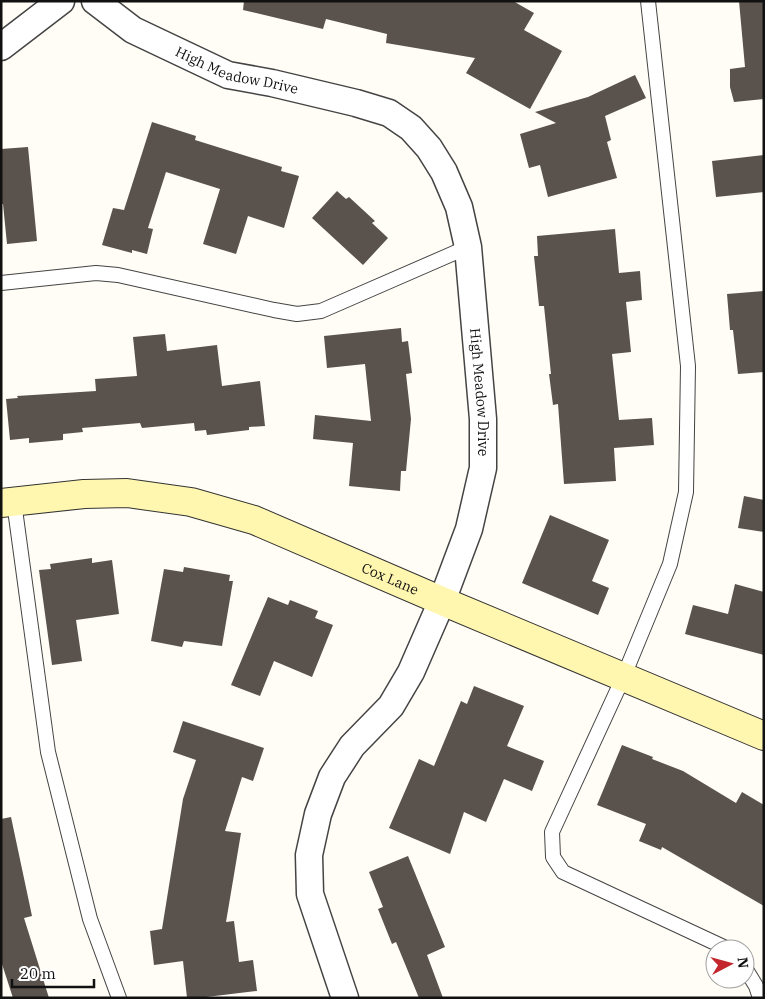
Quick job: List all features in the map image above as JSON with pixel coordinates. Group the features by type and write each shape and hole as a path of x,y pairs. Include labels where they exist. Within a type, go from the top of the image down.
{"street":[{"path":"1,47 61,1"},
{"name":"High Meadow Drive","path":"95,1 133,30 228,75 272,83 356,103 388,113 411,128 429,148 444,172 459,207 468,247 483,419 483,468 469,529 442,601 411,672 390,706 352,746 332,777 318,814 309,855 310,894 345,998"},
{"name":"Cox Lane","path":"8,502 84,494 127,493 192,502 254,520 623,678 764,736"}],"lane":[{"path":"648,1 688,366 686,492 670,564 623,678 552,832 553,857 563,872 707,939"},
{"path":"1,283 96,273 118,275 297,314 321,311 468,247"},
{"path":"8,502 48,752 90,919 119,998"},
{"path":"755,984 760,998"}],"building":[{"path":"244,1 513,1 534,13 524,30 562,51 530,109 466,73 475,58 386,43 387,34 326,19 323,29 243,10"},
{"path":"739,1 764,1 764,99 734,102 730,87 730,69 745,67"},
{"path":"635,75 646,98 605,116 611,140 607,142 617,178 548,197 540,165 529,168 520,134 556,123 535,112 588,97"},
{"path":"152,122 196,136 195,140 282,167 281,171 299,176 284,228 248,216 236,254 203,244 220,189 166,172 148,228 153,229 147,254 132,250 132,253 102,245 113,208 124,210"},
{"path":"28,147 37,241 7,244 3,204 1,204 1,149"},
{"path":"764,155 764,192 716,197 712,161"},
{"path":"337,191 346,199 349,197 375,221 372,223 388,238 363,265 312,218"},
{"path":"615,229 619,273 640,271 642,300 626,302 631,352 612,354 619,420 652,418 654,445 614,448 616,481 564,484 558,404 553,405 544,306 539,306 534,256 538,256 537,236"},
{"path":"764,291 764,372 738,374 733,330 730,330 727,294"},
{"path":"401,328 402,342 408,341 412,373 406,374 411,419 406,471 401,471 400,491 349,486 353,443 313,439 315,415 371,421 365,364 327,368 324,336"},
{"path":"165,334 167,351 217,345 222,386 260,381 265,426 207,435 206,430 195,431 194,423 142,428 140,423 82,428 83,432 63,434 63,440 29,443 29,438 10,440 6,399 18,398 17,396 96,391 95,379 137,376 133,337"},
{"path":"744,496 764,500 764,532 738,528"},
{"path":"550,515 609,540 592,581 609,588 598,615 522,583"},
{"path":"92,558 92,563 112,560 119,614 76,620 82,661 52,665 39,570 51,569 50,564"},
{"path":"184,567 230,575 229,581 233,581 222,646 184,641 182,647 151,641 164,569 183,572"},
{"path":"735,584 764,592 764,655 685,634 693,605 728,614"},
{"path":"268,597 288,605 290,600 318,611 315,618 333,625 312,677 274,661 260,696 231,685"},
{"path":"474,686 524,706 507,746 544,761 532,791 504,779 486,822 464,812 450,854 389,828 419,759 434,766 461,701 467,704"},
{"path":"183,721 264,748 253,781 242,777 225,831 241,833 226,922 234,921 239,962 253,960 257,991 187,998 183,961 154,965 150,931 162,929 183,799 196,760 173,752"},
{"path":"622,745 683,771 736,803 742,792 764,805 764,906 662,847 661,850 639,841 646,824 597,805"},
{"path":"11,817 32,916 24,918 49,998 13,998 1,961 1,819"},
{"path":"408,856 445,947 427,955 443,998 419,998 396,942 392,944 378,909 383,907 369,872"}]}
